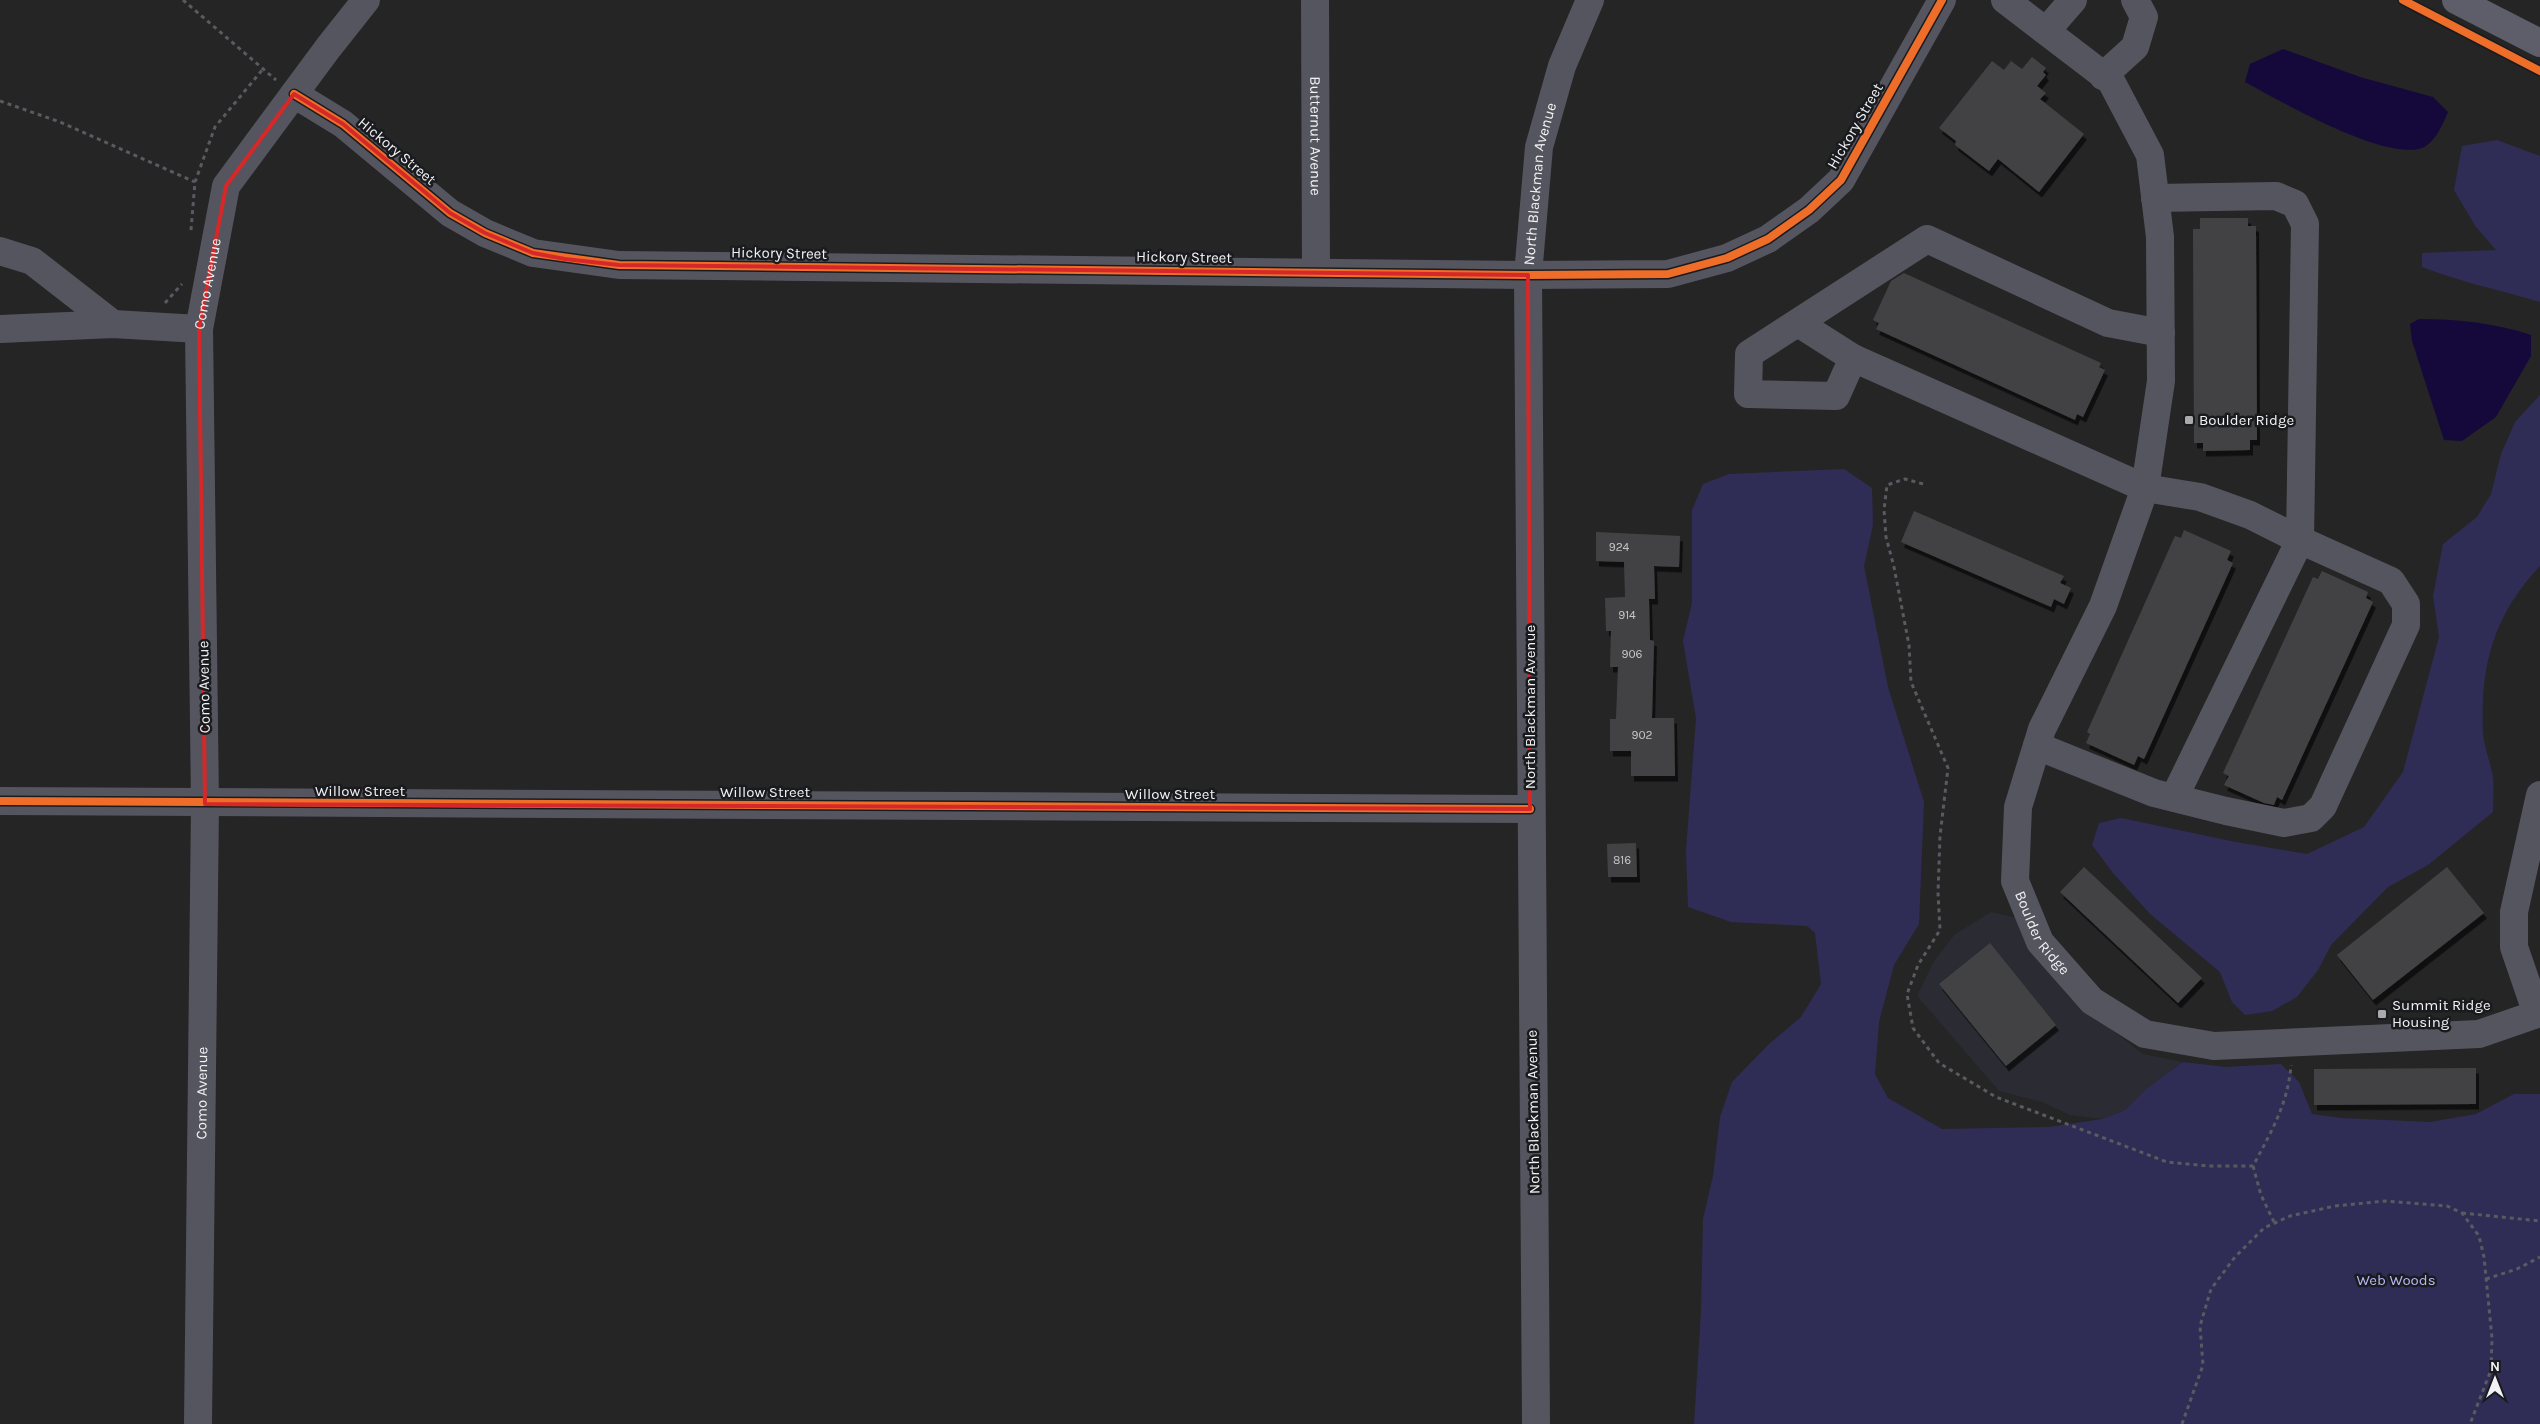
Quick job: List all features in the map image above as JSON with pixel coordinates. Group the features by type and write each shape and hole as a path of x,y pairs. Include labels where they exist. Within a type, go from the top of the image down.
{"main road":[{"path":"2456,0 2540,43"}],"street":[{"name":"Como Avenue","path":"198,1424 205,804 199,328 226,186 366,0"},
{"name":"Butternut Avenue","path":"1315,0 1316,272"},
{"name":"North Blackman Avenue","path":"1536,1424 1530,810 1528,275 1539,147 1562,66 1590,0"},
{"name":"Hickory Street","path":"294,94 343,124 450,212 485,233 533,253 565,259 619,265 1528,275 1668,274 1727,258 1768,239 1809,210 1841,180 1942,0"},
{"name":"Boulder Ridge","path":"2005,0 2052,17 2104,76 2111,81 2150,154 2160,237 2161,381 2144,488 2104,606 2042,729 2018,807 2015,881 2040,942 2092,1002 2145,1034 2214,1046 2479,1034 2539,1014"},
{"path":"2104,76 2135,47 2144,17 2135,0"},
{"path":"2155,198 2276,196 2295,204 2305,224 2300,540 2174,798"},
{"path":"1853,358 1836,396 1748,394 1749,354 1928,239 2108,323 2161,333"},
{"path":"0,251 32,261 113,324"},
{"path":"1798,323 1853,358 2144,488 2200,497 2250,515 2391,581 2406,604 2406,625 2323,806 2311,818 2284,823 2154,793 2037,746"},
{"path":"0,329 113,324 199,328"},
{"path":"2539,1014 2514,947 2514,912 2540,794"},
{"name":"Willow Street","path":"0,801 205,804 1530,810"}],"path":[{"path":"183,0 294,94"},
{"path":"0,101 60,122 195,182"},
{"path":"2253,1166 2261,1195 2275,1224"},
{"path":"2182,1424 2203,1364 2200,1326 2211,1289 2234,1257 2264,1228 2290,1216 2335,1206 2384,1201 2447,1206 2462,1213 2540,1221"},
{"path":"2462,1213 2479,1236 2486,1279 2492,1338 2491,1370 2470,1424"},
{"path":"2486,1279 2517,1269 2540,1257"}],"highlighted area":[{"path":"294,94 343,124 450,213 485,233 533,253 565,259 619,265 1528,275 1530,809 205,804 199,329 226,186"}],"shaded area":[{"path":"2283,49 2360,77 2433,97 2448,112 2435,138 2422,148 2405,150 2383,146 2359,138 2306,115 2245,82 2250,64"},
{"path":"2419,319 2476,322 2504,327 2531,335 2531,356 2496,417 2462,441 2444,440 2412,341 2410,324"},
{"path":"1991,912 2017,918 2039,957 2069,997 2143,1054 2183,1062 2146,1089 2125,1110 2102,1119 2070,1115 2042,1102 1999,1091 1917,996 1934,961 1954,935"}],"green space":[{"path":"2497,140 2540,156 2540,302 2465,282 2422,267 2422,253 2496,250 2476,227 2454,190 2462,146"},
{"path":"2540,395 2540,566 2511,604 2501,623 2487,664 2484,686 2483,733 2493,778 2493,812 2428,865 2388,887 2331,945 2318,970 2297,997 2272,1011 2245,1015 2232,1002 2220,972 2150,914 2113,873 2092,845 2099,823 2121,818 2236,842 2307,854 2364,827 2403,772 2439,637 2433,596 2443,544 2477,517 2491,494 2501,454 2515,422"},
{"name":"Web Woods","path":"1844,469 1872,488 1873,525 1864,566 1888,687 1924,802 1919,924 1894,965 1879,1022 1875,1074 1888,1098 1942,1129 2049,1127 2102,1119 2125,1110 2146,1089 2183,1062 2226,1067 2281,1064 2299,1082 2312,1114 2341,1118 2430,1122 2476,1114 2514,1094 2540,1094 2540,1424 1694,1424 1701,1311 1703,1219 1713,1176 1720,1117 1732,1082 1769,1044 1801,1017 1821,984 1815,933 1807,926 1731,922 1688,907 1686,850 1696,718 1683,641 1692,603 1692,510 1703,484 1729,474"}],"building":[{"path":"2032,57 2046,68 2043,72 2046,75 2037,86 2046,93 2040,99 2084,134 2039,192 1998,159 1989,171 1955,145 1956,141 1939,128 1992,61 2004,70 2011,61 2022,69"},
{"path":"2200,218 2248,218 2248,226 2256,226 2257,440 2250,440 2250,450 2203,451 2203,443 2194,443 2193,229 2200,229"},
{"path":"1904,273 2101,363 2099,367 2105,370 2083,417 2077,414 2075,420 1876,329 1879,323 1873,320 1891,281"},
{"path":"1914,511 2064,576 2060,583 2071,588 2064,604 2054,599 2051,607 1901,542"},
{"path":"2184,530 2231,551 2227,560 2233,563 2144,759 2138,756 2134,765 2086,743 2090,734 2087,732 2175,536 2181,538"},
{"path":"1596,532 1680,536 1679,567 1654,566 1655,599 1649,599 1650,640 1654,641 1652,718 1674,718 1675,776 1631,776 1631,751 1610,751 1610,719 1616,719 1618,667 1610,667 1611,631 1606,631 1605,598 1625,597 1624,562 1596,561"},
{"path":"2322,571 2368,592 2366,598 2373,602 2282,800 2277,797 2274,805 2264,803 2224,785 2229,776 2223,773 2313,577 2318,579"},
{"path":"1636,843 1637,877 1608,877 1607,844"},
{"path":"2084,867 2202,978 2178,1003 2060,892"},
{"path":"2447,867 2484,913 2373,1000 2337,955"},
{"path":"1990,943 2056,1025 2006,1066 1939,984"},
{"path":"2476,1068 2476,1104 2314,1105 2314,1069"}],"cycle path":[{"path":"294,94 343,124 450,213 485,233 533,253 619,265 1528,275 1668,274 1727,258 1768,239 1809,210 1841,180 1942,0"},
{"path":"2403,0 2540,71"},
{"path":"0,801 1530,809"}],"place":[{"name":"Boulder Ridge","path":"2189,420"},
{"name":"Summit Ridge Housing","path":"2382,1014"}]}
